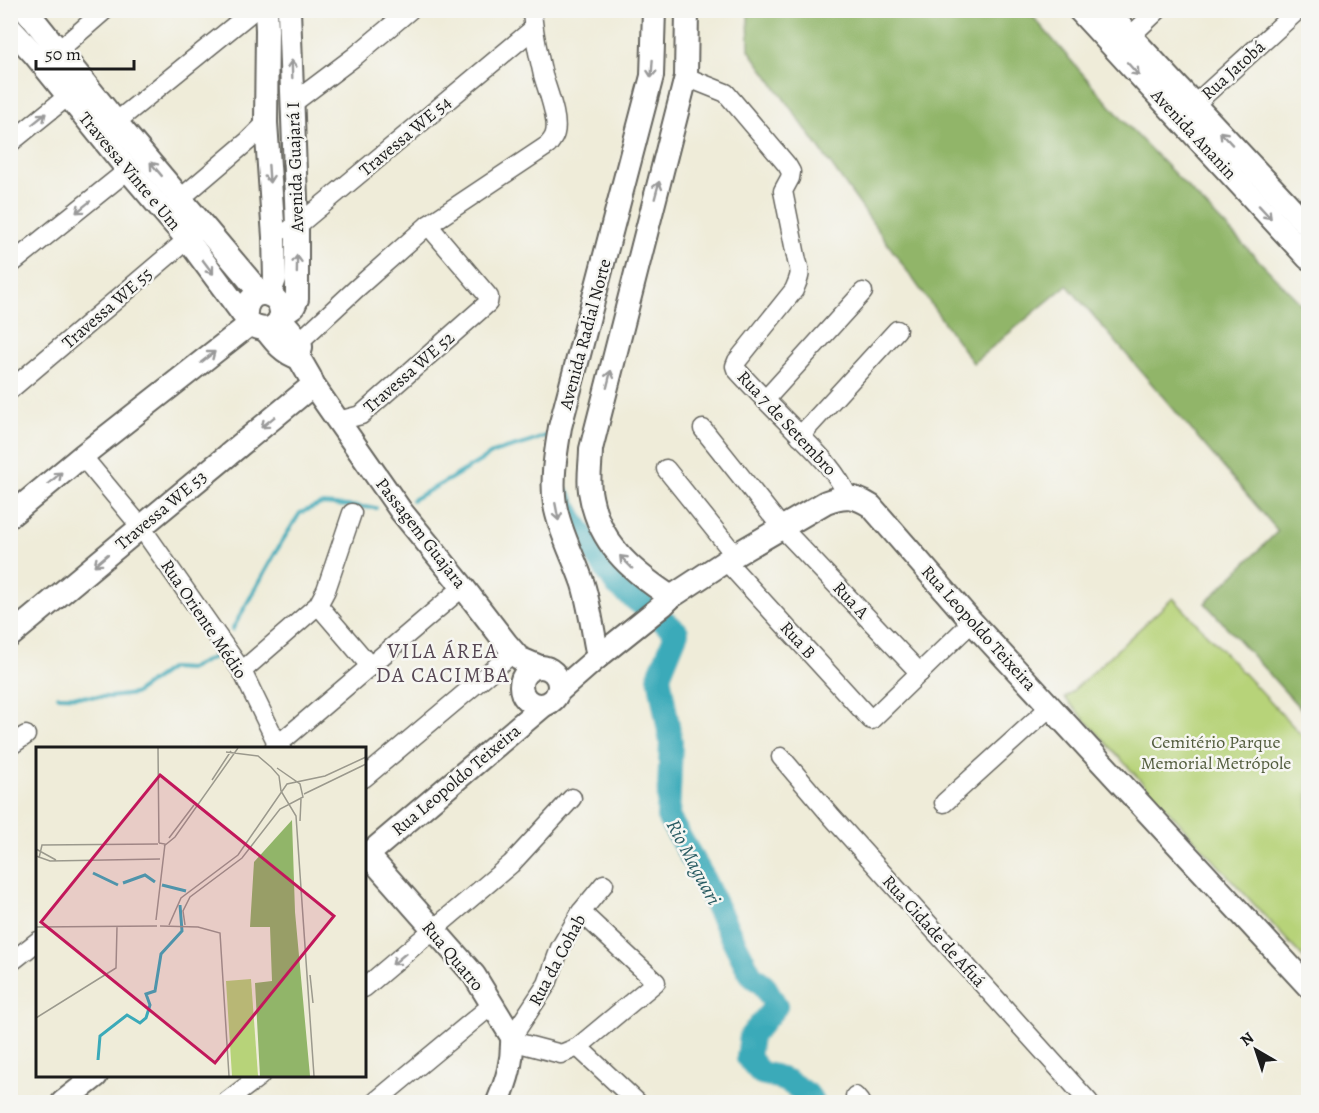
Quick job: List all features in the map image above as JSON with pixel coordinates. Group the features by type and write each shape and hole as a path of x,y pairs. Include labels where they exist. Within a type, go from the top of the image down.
{"main road":[{"name":"Travessa Vinte e Um","path":"10,28 128,170 195,232 265,294 276,299 280,307 264,321 195,232 181,198 116,122 26,10"},
{"name":"Avenida Guajará I","path":"265,294 274,279 274,237 266,123 266,10"},
{"name":"Avenida Guajará I","path":"264,321 290,310 297,299 290,10"},
{"name":"Avenida Radial Norte","path":"598,657 584,587 559,523 554,486 556,453 560,427 652,76 654,10"},
{"name":"Avenida Radial Norte","path":"668,601 624,561 608,541 595,514 590,489 591,449 686,77 687,10"},
{"name":"Avenida Ananin","path":"1079,10 1123,43 1195,104 1308,226"},
{"name":"Avenida Ananin","path":"1106,10 1123,43 1308,258"},
{"path":"265,294 253,297 245,310 264,321 282,350 299,350"},
{"path":"10,516 82,456 264,321"},
{"name":"Passagem Guajara","path":"299,350 313,385 401,511 464,587 507,650 521,680"},
{"name":"Travessa WE 53","path":"10,636 313,385"},
{"name":"Rua Leopoldo Teixeira","path":"366,855 598,657 668,601 730,558 826,502 848,496 871,506 972,622 1308,986"},
{"name":"Passagem Guajara","path":"507,650 519,658 544,668"},
{"name":"Rua Leopoldo Teixeira","path":"544,668 598,657"},
{"path":"544,668 556,676 559,687 551,699 533,704 528,702 521,692 521,680 529,670 544,668"},
{"name":"Rua Quatro","path":"366,855 474,975 512,1041"},
{"path":"500,1102 509,1077 512,1041"},
{"path":"63,1102 95,1077"}],"street":[{"path":"59,50 105,10"},
{"path":"116,122 254,10"},
{"path":"293,103 354,57 410,10"},
{"path":"1123,43 1158,10"},
{"name":"Rua Jatobá","path":"1195,104 1298,10"},
{"path":"299,350 356,289 428,225 548,145 555,134 555,118 543,75 533,20"},
{"name":"Travessa WE 54","path":"274,237 297,226 533,20"},
{"name":"Rua 7 de Setembro","path":"686,77 726,93 791,172 783,191 800,276 794,290 736,361 735,366 832,469 848,496"},
{"path":"10,143 68,96"},
{"path":"181,198 266,123"},
{"path":"10,265 128,170"},
{"name":"Travessa WE 52","path":"339,421 361,415 488,303 489,297 428,225"},
{"name":"Travessa WE 55","path":"10,390 195,232"},
{"path":"765,400 863,292"},
{"path":"800,435 897,330"},
{"name":"Rua A","path":"703,429 782,528 920,673"},
{"name":"Rua Oriente Médio","path":"82,456 141,527 242,671 278,747"},
{"name":"Rua B","path":"666,469 730,558 871,720 920,673"},
{"path":"242,671 318,605 326,590 352,513"},
{"path":"279,747 464,587"},
{"path":"318,605 371,667"},
{"path":"920,673 972,622"},
{"path":"366,776 507,650"},
{"path":"944,803 1050,707"},
{"path":"10,746 26,735"},
{"name":"Rua Cidade de Afuá","path":"781,758 1089,1102"},
{"path":"366,985 511,864 572,798"},
{"name":"Rua da Cohab","path":"512,1041 547,984 560,948 581,912 604,884"},
{"path":"512,1041 561,1054 578,1047 656,982 581,912"},
{"path":"10,963 36,943"},
{"path":"375,1102 492,1005"},
{"path":"578,1047 637,1102"},
{"path":"226,1102 259,1077"}],"green space":[{"path":"748,11 1028,11 1128,126 1308,311 1308,717 1205,603 1278,531 1067,285 973,363 749,50"},
{"name":"Cemitério Parque Memorial Metrópole","path":"1173,598 1308,742 1308,963 1065,698"}],"waterway":[{"path":"412,500 495,452 551,434"},
{"name":"Rio Maguari","path":"562,500 574,522 617,585 677,632 659,676 671,742 668,817 699,870 751,975 764,985 776,1006 751,1036 748,1058 761,1073 789,1082 807,1094 813,1102"},
{"path":"232,630 300,513 321,504 376,508"},
{"path":"58,696 110,697 134,694 171,668 189,669 216,656"}],"district":[{"name":"VILA ÁREA DA CACIMBA","path":"443,663"}]}
